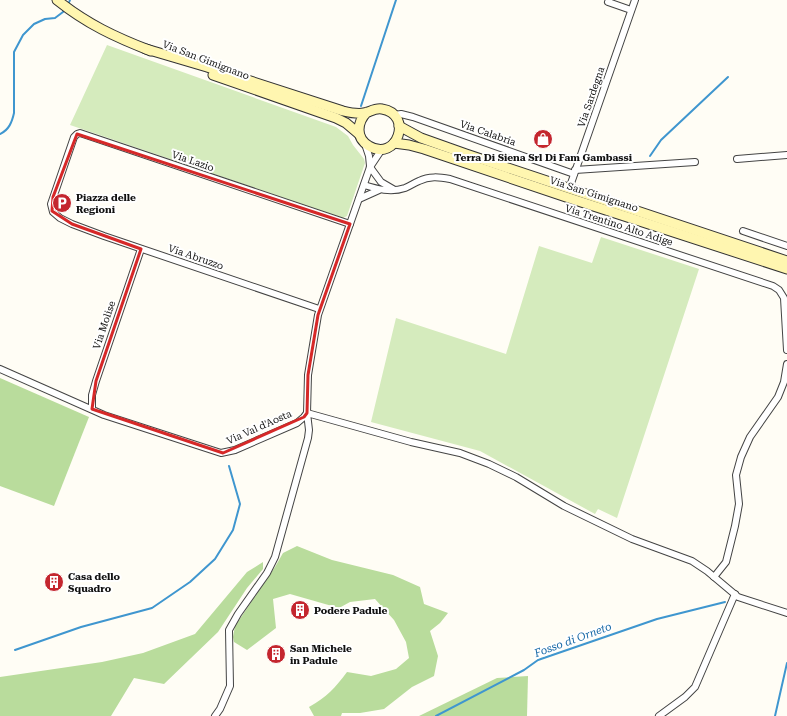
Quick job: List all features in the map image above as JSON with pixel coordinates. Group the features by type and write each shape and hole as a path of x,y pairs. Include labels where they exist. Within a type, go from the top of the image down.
{"main road":[{"path":"56,0 79,16 113,36 146,49"},
{"name":"Via San Gimignano","path":"146,49 343,111 356,113 381,108 391,112 394,115"},
{"name":"Via San Gimignano","path":"146,49 226,80 336,118 346,123 359,134 364,143"},
{"path":"359,134 361,120 367,112"},
{"path":"364,143 372,148 382,149 394,143 399,132 399,126 394,115"},
{"name":"Via San Gimignano","path":"399,126 427,141 787,261"},
{"name":"Via San Gimignano","path":"394,143 424,149 787,269"}],"street":[{"path":"609,0 608,2 631,10"},
{"name":"Via Sardegna","path":"569,189 635,0"},
{"name":"Via Calabria","path":"394,115 401,114 413,117 575,172 695,162"},
{"name":"Via Lazio","path":"66,222 54,213 50,207 74,137 81,133 350,224"},
{"name":"Via Val d'Aosta","path":"364,143 369,156 370,167"},
{"name":"Via Val d'Aosta","path":"0,369 133,425 223,453 235,450 297,423 307,413 308,375 320,309 370,167 382,149"},
{"path":"736,159 787,155"},
{"path":"370,167 381,182 394,190"},
{"name":"Via Trentino Alto Adige","path":"359,199 379,190 403,189 418,181 428,178 440,177 450,179 773,286 780,290 784,298 787,350"},
{"path":"365,182 381,182"},
{"name":"Via Trentino Alto Adige","path":"365,182 379,190"},
{"name":"Via Abruzzo","path":"66,222 140,249 320,309"},
{"path":"743,231 787,246"},
{"name":"Via Molise","path":"92,409 92,395 96,381 140,249"},
{"path":"714,577 726,562 735,526 739,504 736,475 741,457 750,438 778,397 784,382 787,364"},
{"path":"215,716 220,709 230,686 229,630 238,614 267,573 281,540 308,438 309,426 307,413 411,442 460,453 489,464 516,477 564,506 632,539 689,560 700,566 743,599 787,613"},
{"path":"659,716 685,697 695,687 735,594"}],"highlighted area":[{"path":"77,134 350,224 318,315 308,375 307,413 304,417 223,453 92,409 96,381 141,249 72,224 52,211 53,197"}],"green space":[{"path":"107,45 336,127 348,136 364,159 365,163 347,216 343,218 70,125"},
{"path":"601,237 699,269 617,518 598,509 595,514 480,451 371,422 396,318 506,354 539,246 592,263"},
{"path":"0,378 89,417 54,506 0,486"},
{"path":"297,546 332,560 393,575 420,587 424,604 448,613 440,623 430,631 438,656 434,676 412,687 384,709 360,713 342,713 341,716 314,716 309,707 321,700 330,692 347,672 371,676 396,669 409,658 406,642 394,620 375,599 350,602 339,608 290,594 273,599 276,628 247,650 234,642 233,637 235,626 283,553"},
{"path":"263,562 263,569 247,588 218,632 164,684 134,678 111,716 0,716 0,677 102,662 143,653 195,634 247,572"},
{"path":"528,676 527,716 419,716 497,678"}],"waterway":[{"path":"68,5 70,0"},
{"path":"361,106 396,0"},
{"path":"0,134 10,125 14,113 14,52 23,35 34,24 45,19 55,18 63,12 65,8"},
{"path":"650,156 661,140 728,77"},
{"path":"15,650 81,627 152,608 190,582 215,559 233,530 240,504 229,466"},
{"name":"Fosso di Orneto","path":"436,716 524,670 538,660 657,619 725,602"},
{"path":"775,716 787,663"}],"place":[{"name":"Terra Di Siena Srl Di Fam Gambassi","path":"543,139"},
{"name":"Piazza delle Regioni","path":"62,203"},
{"name":"Casa dello Squadro","path":"54,582"},
{"name":"Podere Padule","path":"300,610"},
{"name":"San Michele in Padule","path":"276,654"}]}
